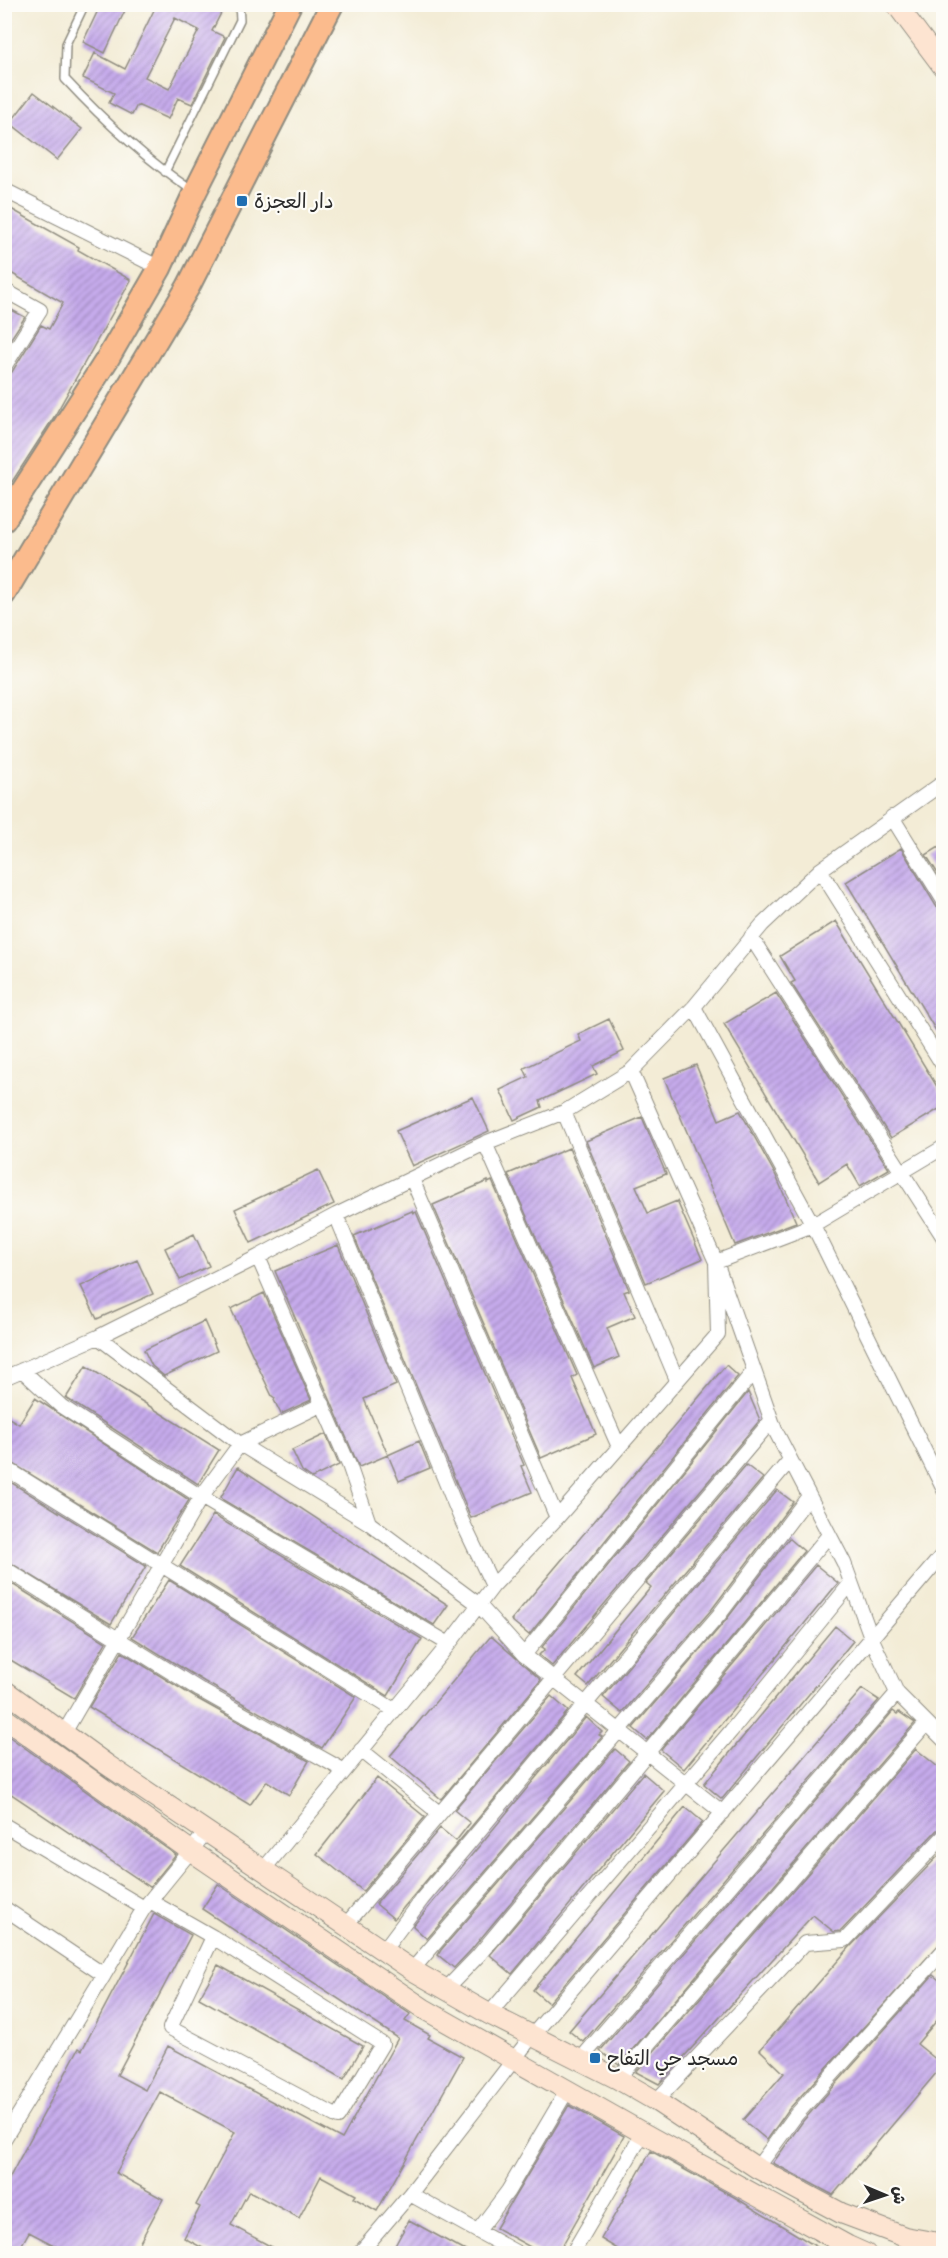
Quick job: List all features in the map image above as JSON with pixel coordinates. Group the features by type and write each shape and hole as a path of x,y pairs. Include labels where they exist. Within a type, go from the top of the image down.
{"main road":[{"path":"7,511 108,358 160,268 195,192 290,4"},
{"path":"4,594 188,287 332,4"},
{"path":"896,4 944,68"},
{"path":"4,1690 206,1832 411,1970 489,2014 618,2079 656,2101 757,2168 841,2213 905,2236 944,2244"},
{"path":"4,1718 191,1851 424,2009 568,2089 846,2250 866,2253"}],"street":[{"path":"4,190 160,268"},
{"path":"4,290 40,310 4,367"},
{"path":"4,1378 98,1337 336,1215 485,1143 564,1112 631,1071 694,1007 751,937 820,870 944,782"},
{"path":"892,817 944,901"},
{"path":"820,870 944,1066"},
{"path":"751,937 944,1238"},
{"path":"694,1007 813,1225 944,1490"},
{"path":"631,1071 716,1262 771,1421 844,1563 871,1637 897,1693 944,1740"},
{"path":"564,1112 677,1380"},
{"path":"485,1143 619,1446"},
{"path":"716,1262 813,1225 944,1147"},
{"path":"412,1179 557,1518"},
{"path":"336,1215 461,1519 493,1586"},
{"path":"258,1257 323,1404 369,1523"},
{"path":"263,1870 449,1644 493,1586 557,1518 717,1334 716,1262"},
{"path":"98,1337 240,1444 369,1523 478,1604 524,1655 723,1813"},
{"path":"22,1370 61,1406 201,1497 449,1644"},
{"path":"524,1655 753,1372"},
{"path":"64,1733 201,1497 240,1444 323,1404"},
{"path":"345,1926 771,1421"},
{"path":"383,1951 422,1899 790,1460"},
{"path":"4,1467 394,1710"},
{"path":"411,1970 718,1615 809,1496"},
{"path":"446,1989 478,1956 830,1535"},
{"path":"359,2253 410,2194 531,2036 944,1553"},
{"path":"4,1568 200,1690 343,1770"},
{"path":"489,2014 686,1784 851,1583"},
{"path":"580,2060 897,1693"},
{"path":"618,2079 926,1724"},
{"path":"360,1750 440,1813"},
{"path":"4,1825 147,1904 213,1937 382,2044 338,2117 170,2028 213,1937"},
{"path":"4,2139 147,1904 206,1832"},
{"path":"656,2101 805,1943 844,1940 944,1836"},
{"path":"4,1908 104,1974"},
{"path":"757,2168 796,2115 944,1950"},
{"path":"478,2231 508,2191 568,2089"},
{"path":"572,2253 643,2133"},
{"path":"410,2194 519,2253"}],"lane":[{"path":"85,4 66,44 65,79 102,120 165,172 195,192"},
{"path":"165,172 240,20 239,4"}],"building":[{"path":"101,4 128,4 105,53 83,42"},
{"path":"149,4 213,4 223,9 212,31 225,37 192,104 178,98 168,119 137,105 132,115 109,103 114,93 83,78 95,53 125,69 155,8","holes":["175,18 199,30 169,89 145,77"]},
{"path":"34,92 82,129 57,160 10,123"},
{"path":"4,205 79,247 78,250 131,280 54,417 4,494 4,376 12,372 41,325 49,329 63,303 4,269"},
{"path":"4,306 25,317 4,349"},
{"path":"944,844 944,883 926,855"},
{"path":"901,848 936,906 944,910 944,1044 846,882"},
{"path":"836,921 944,1098 944,1106 891,1138 791,983 795,981 780,956"},
{"path":"776,993 889,1169 860,1186 847,1164 819,1182 724,1024"},
{"path":"609,1019 624,1051 593,1066 597,1074 540,1101 542,1107 514,1120 500,1090 528,1077 524,1068 581,1041 578,1034"},
{"path":"696,1065 719,1120 740,1111 776,1176 796,1222 735,1245 664,1078"},
{"path":"473,1097 489,1131 412,1166 396,1131"},
{"path":"642,1117 666,1174 636,1186 648,1213 677,1201 702,1259 646,1283 586,1141"},
{"path":"569,1148 629,1290 624,1292 635,1316 607,1328 619,1357 594,1368 508,1174"},
{"path":"318,1170 334,1204 251,1243 235,1209"},
{"path":"488,1181 488,1183 492,1181 577,1375 572,1378 596,1434 541,1458 433,1205"},
{"path":"412,1211 416,1212 524,1465 521,1466 532,1492 471,1518 354,1236"},
{"path":"194,1234 209,1266 180,1280 165,1248"},
{"path":"338,1245 396,1385 364,1399 388,1455 359,1467 275,1271"},
{"path":"137,1260 153,1294 97,1319 81,1286"},
{"path":"264,1293 311,1400 281,1414 231,1309"},
{"path":"204,1321 217,1351 164,1376 152,1366 144,1350"},
{"path":"726,1365 738,1376 529,1635 511,1620"},
{"path":"86,1366 219,1450 198,1484 66,1398"},
{"path":"748,1392 760,1420 552,1666 539,1655 545,1649 542,1647"},
{"path":"35,1398 189,1500 157,1552 4,1458 4,1415 19,1424"},
{"path":"326,1434 339,1465 312,1478 302,1471 292,1450"},
{"path":"419,1441 430,1468 399,1481 388,1455"},
{"path":"746,1465 763,1478 588,1686 577,1677 651,1587 646,1583"},
{"path":"238,1467 448,1605 434,1625 223,1500 221,1497"},
{"path":"4,1478 146,1566 111,1624 4,1559"},
{"path":"777,1490 793,1502 712,1609 622,1713 603,1697"},
{"path":"213,1515 422,1639 388,1696 180,1566"},
{"path":"789,1538 804,1551 647,1740 633,1728 726,1620"},
{"path":"816,1565 838,1583 684,1769 661,1750"},
{"path":"4,1579 106,1642 74,1698 4,1656"},
{"path":"169,1580 356,1697 322,1748 205,1682 132,1637"},
{"path":"835,1626 853,1641 722,1799 704,1784"},
{"path":"491,1636 541,1680 441,1799 390,1756"},
{"path":"122,1652 196,1698 309,1761 289,1795 267,1781 250,1805 89,1707"},
{"path":"862,1689 879,1700 583,2042 569,2031"},
{"path":"551,1696 568,1711 394,1919 376,1904 440,1828 456,1841 470,1823 454,1810"},
{"path":"893,1711 897,1714 899,1712 915,1723 619,2065 600,2051"},
{"path":"586,1717 602,1732 599,1735 602,1737 427,1939 413,1926"},
{"path":"4,1733 176,1855 150,1887 4,1789"},
{"path":"615,1749 629,1761 454,1968 438,1955 441,1950"},
{"path":"916,1749 944,1772 944,1827 937,1830 841,1931 834,1932 813,1915 659,2084 636,2072"},
{"path":"643,1773 664,1791 512,1974 490,1955"},
{"path":"377,1778 425,1817 363,1891 317,1854"},
{"path":"685,1807 703,1822 548,2003 533,1990"},
{"path":"944,1850 944,1939 789,2109 767,2140 743,2120 784,2073 760,2050 849,1948"},
{"path":"218,1884 410,2014 405,2021 430,2035 428,2038 463,2057 377,2211 354,2198 356,2195 321,2176 299,2218 249,2191 231,2225 283,2253 212,2253 184,2238 200,2207 196,2205 235,2132 160,2092 116,2173 163,2199 134,2253 69,2253 29,2232 17,2253 4,2249 4,2188 79,2048 82,2050 154,1914 191,1935 117,2075 145,2090 168,2046 342,2139 398,2038 202,1909"},
{"path":"218,1965 363,2046 344,2079 199,1998"},
{"path":"933,1975 944,1984 944,2012 917,2044 943,2065 833,2195 773,2163 803,2121"},
{"path":"569,2105 624,2136 558,2253 541,2253 496,2228"},
{"path":"651,2151 734,2197 827,2253 624,2253 601,2239"},
{"path":"409,2220 469,2253 391,2253"}],"place":[{"name":"دار العجزة","path":"242,201"},
{"name":"مسجد حي التفاح","path":"595,2058"}]}
